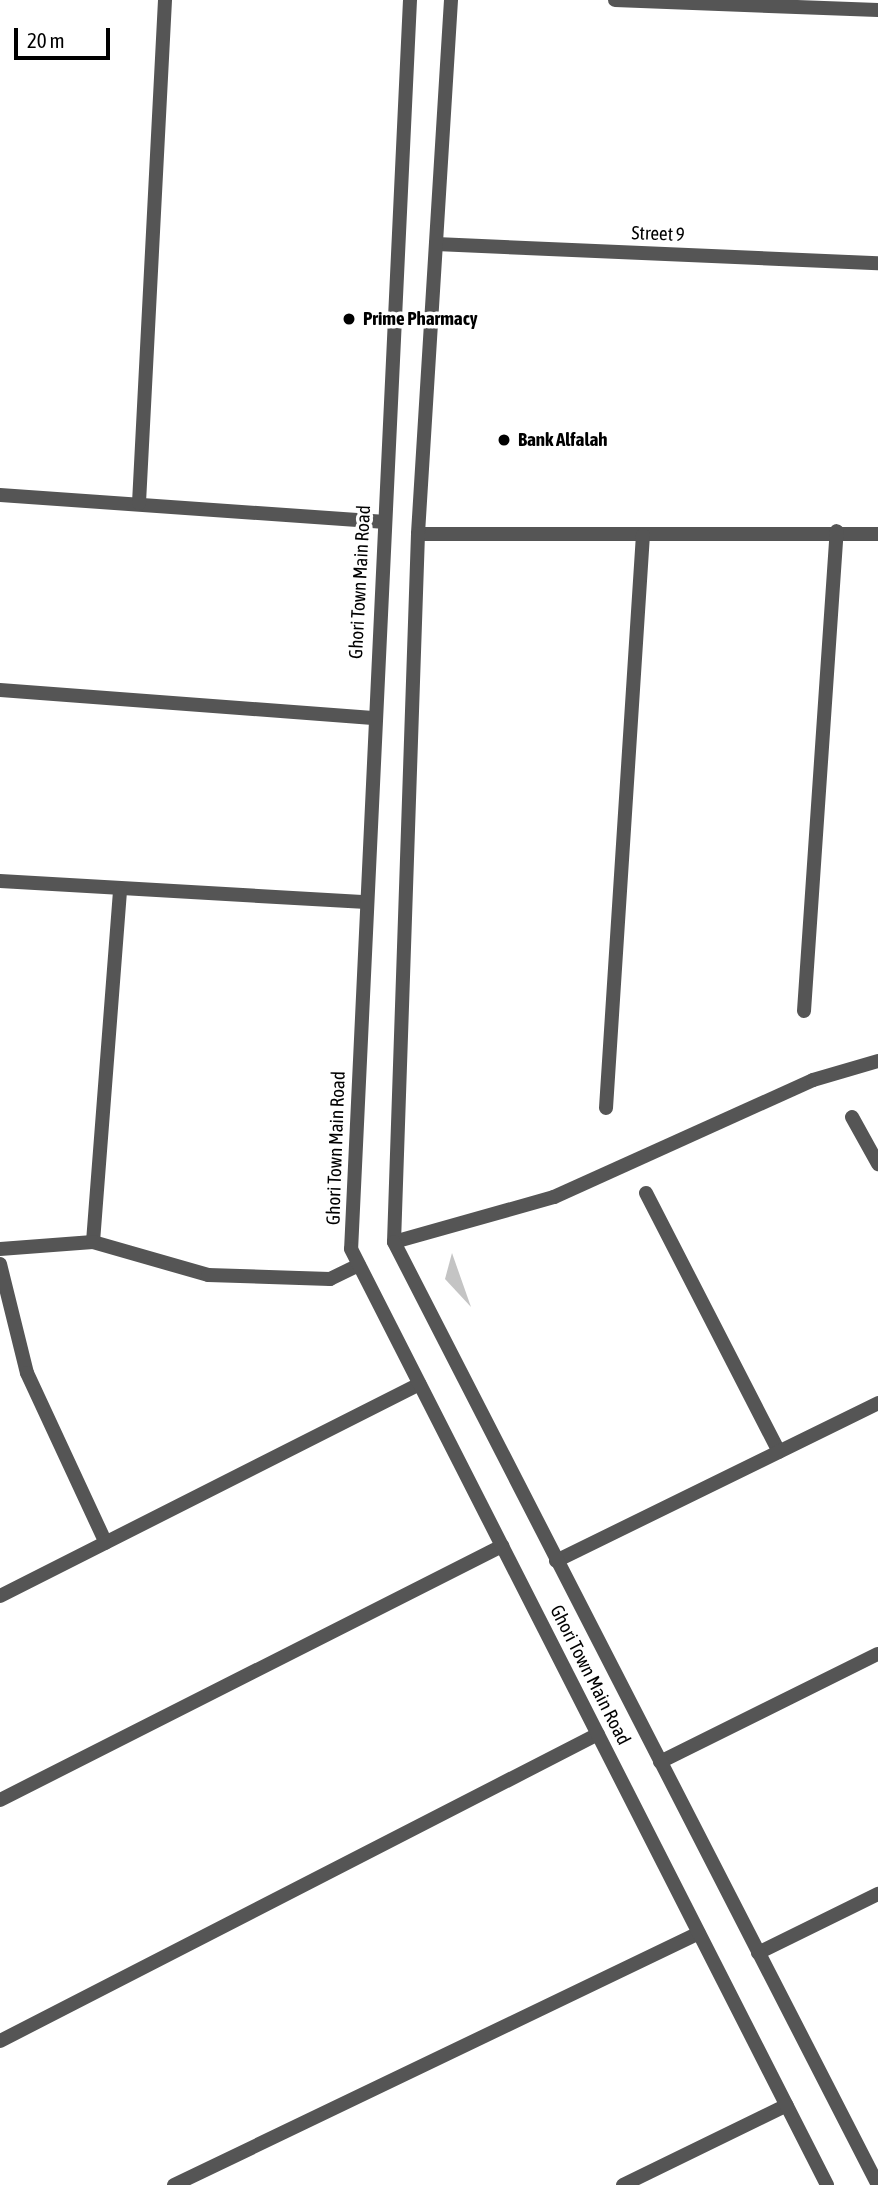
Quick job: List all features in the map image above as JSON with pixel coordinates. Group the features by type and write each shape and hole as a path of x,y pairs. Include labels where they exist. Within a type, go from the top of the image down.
{"street":[{"path":"139,502 165,0"},
{"name":"Ghori Town Main Road","path":"410,0 382,522 351,1249 827,2185"},
{"path":"451,0 418,534 394,1242 758,1953 873,2163 878,2185"},
{"path":"615,0 878,10"},
{"name":"Street 9","path":"436,244 878,263"},
{"path":"0,495 139,502 382,522"},
{"path":"418,534 643,535 837,531 878,534"},
{"path":"804,1011 837,531"},
{"path":"606,1108 643,535"},
{"path":"0,690 373,718"},
{"path":"0,881 120,891 366,902"},
{"path":"93,1242 120,891"},
{"path":"394,1242 554,1197 814,1080 878,1060"},
{"path":"852,1117 878,1164"},
{"path":"646,1193 779,1452"},
{"path":"0,1249 93,1242 208,1275 330,1279 359,1265"},
{"path":"0,1264 27,1373 106,1543"},
{"path":"0,1596 420,1384"},
{"path":"556,1560 878,1403"},
{"path":"0,1800 502,1546"},
{"path":"660,1762 878,1654"},
{"path":"0,2041 598,1734"},
{"path":"758,1953 878,1894"},
{"path":"174,2185 699,1933"},
{"path":"623,2185 787,2105"}],"building":[{"path":"452,1253 471,1307 445,1279"}],"place":[{"name":"Prime Pharmacy","path":"349,319"},
{"name":"Bank Alfalah","path":"504,440"}]}
